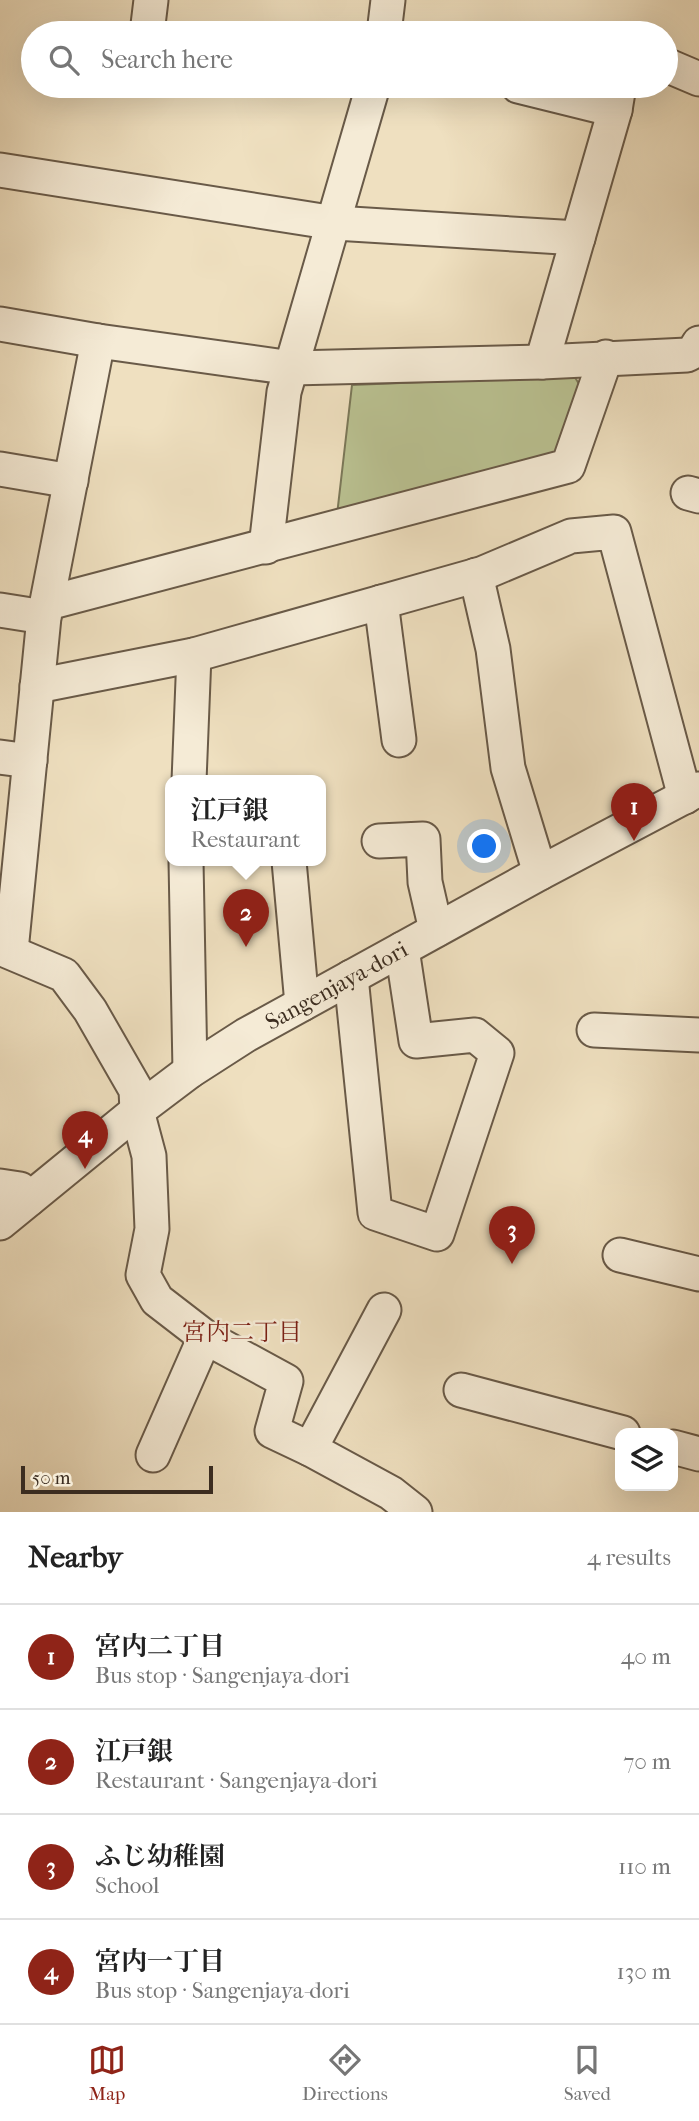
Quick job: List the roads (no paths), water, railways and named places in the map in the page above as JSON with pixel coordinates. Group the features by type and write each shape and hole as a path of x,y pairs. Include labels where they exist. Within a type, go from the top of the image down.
{"street":[{"path":"148,21 150,0"},
{"path":"385,21 388,0"},
{"path":"678,70 699,79"},
{"path":"266,547 284,392 370,98"},
{"path":"542,362 617,98"},
{"path":"0,170 335,223 578,238"},
{"path":"0,324 97,341 292,368 542,362 687,355 694,351 699,343"},
{"path":"97,341 46,610 37,686 15,759 5,950 64,975 90,1010 136,1090 137,1111 149,1156 152,1229 142,1275 157,1300 205,1338 286,1381 272,1431 391,1493 415,1512"},
{"path":"0,610 46,610 266,547 568,466 606,357"},
{"path":"0,469 71,481"},
{"path":"37,686 194,655 476,575 571,536 614,532 692,793"},
{"path":"476,575 493,649 508,768 540,873"},
{"path":"381,602 399,740"},
{"path":"189,775 194,655"},
{"name":"Sangenjaya-dori","path":"0,1223 15,1193 246,1035 540,873 692,793"},
{"path":"379,841 423,839 425,882 436,930"},
{"path":"186,866 190,1071"},
{"path":"289,866 302,1004"},
{"path":"351,977 375,1213 437,1234 497,1053 475,1035 416,1041 401,949"},
{"path":"594,1030 699,1035"},
{"path":"620,1255 699,1274"},
{"path":"310,1449 384,1310"},
{"path":"153,1455 205,1338"},
{"path":"461,1390 615,1431"},
{"path":"678,1448 699,1454"}],"place":[{"name":"宮内二丁目","path":"634,841"},
{"name":"江戸銀","path":"246,947"},
{"name":"宮内一丁目","path":"85,1169"},
{"name":"ふじ幼稚園","path":"512,1264"}],"district":[{"name":"宮内二丁目","path":"242,1332"}]}
